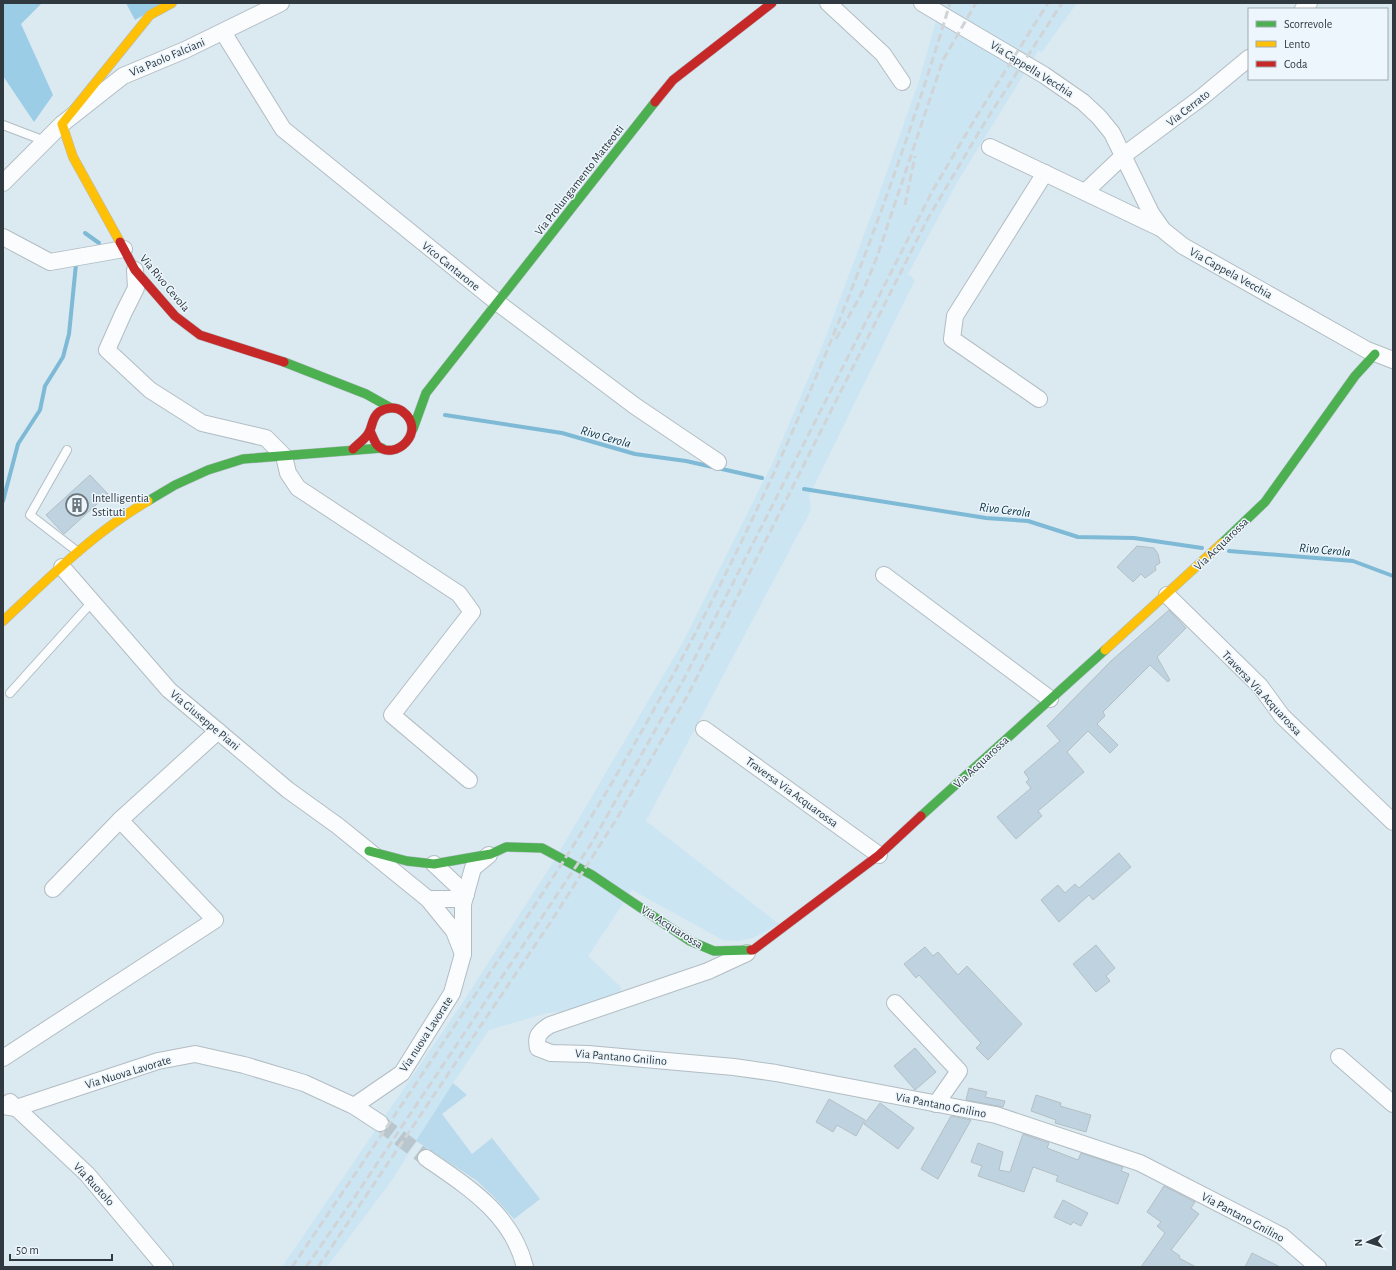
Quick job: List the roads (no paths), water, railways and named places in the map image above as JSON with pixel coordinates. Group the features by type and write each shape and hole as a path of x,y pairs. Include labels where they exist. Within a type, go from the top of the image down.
{"street":[{"path":"62,124 150,15 172,3"},
{"name":"Via Paolo Falciani","path":"3,183 62,124 123,76 185,50 281,3"},
{"name":"Via Prolungamento Matteotti","path":"3,621 78,552 108,527 160,492 215,468 245,459 353,449 382,448 396,450 402,447 411,437 426,393 673,80 772,3"},
{"path":"828,3 883,54 902,82"},
{"name":"Via Cappella Vecchia","path":"922,3 1044,75 1083,102 1099,117 1112,133 1124,155"},
{"name":"Vico Cantarone","path":"223,32 283,129 498,303 635,406 718,462"},
{"name":"Via Cerrato","path":"1085,192 1124,155 1202,97 1248,59"},
{"name":"Via Rivo Cevola","path":"62,124 73,157 135,270 175,316 200,335 282,360 366,394 401,405"},
{"path":"990,147 1164,230"},
{"name":"Via Cappela Vecchia","path":"1124,155 1151,213 1164,230 1183,246 1375,354"},
{"path":"1039,399 952,339 955,316 1045,173"},
{"path":"3,237 50,262 124,249"},
{"path":"135,270 136,288 107,350 150,390 202,424 266,438 284,456 288,473 298,488 459,594 472,612 392,715 469,780"},
{"path":"1375,354 1393,360"},
{"name":"Via Acquarossa","path":"369,851 407,861 434,864 491,854 506,847 542,848 592,875 690,940 714,951 753,950 879,855 1167,595 1265,502 1355,376 1375,354"},
{"name":"Via Prolungamento Matteotti","path":"353,449 370,428 378,413 401,405 426,393"},
{"path":"366,394 372,438 382,448"},
{"path":"401,405 409,416 413,429"},
{"name":"Via Giuseppe Piani","path":"62,567 169,690 288,790 369,851 428,899 454,931 463,954"},
{"path":"884,575 1050,700"},
{"name":"Traversa Via Acquarossa","path":"1167,595 1260,686 1282,716 1393,822"},
{"name":"Traversa Via Acquarossa","path":"704,729 879,855"},
{"path":"53,889 120,820 218,731"},
{"path":"3,1058 215,920 120,820"},
{"name":"Via nuova Lavorate","path":"354,1106 402,1073 452,993 463,954 463,904 473,868 491,854"},
{"path":"428,899 453,899 466,894 434,864"},
{"name":"Via Pantano Gnilino","path":"753,950 708,971 550,1025 542,1030 536,1041 538,1048 551,1053 588,1054 734,1067 776,1073 996,1116 1140,1163 1282,1236 1318,1267"},
{"path":"895,1003 959,1071 936,1104"},
{"name":"Via Nuova Lavorate","path":"9,1107 158,1061 194,1054 244,1064 304,1083 354,1106"},
{"path":"1338,1057 1393,1104"},
{"name":"Via Ruotolo","path":"3,1096 9,1107 87,1174 165,1267"},
{"path":"354,1106 380,1123"},
{"path":"426,1158 473,1190 496,1212 512,1234 522,1253 525,1267"}],"lane":[{"path":"3,125 45,141"},
{"path":"67,450 30,515 78,552"},
{"path":"10,693 92,602"}],"waterway":[{"name":"Rivo Cerola","path":"85,233 99,243"},
{"path":"3,501 18,444 40,410 45,386 63,357 69,334 76,264"},
{"name":"Rivo Cerola","path":"445,415 562,433 635,454 686,461 762,478"},
{"name":"Rivo Cerola","path":"804,489 986,518 1028,521 1078,537 1134,538 1202,548"},
{"name":"Rivo Cerola","path":"1229,551 1353,561 1393,576"}],"tunnel":[{"path":"380,1123 426,1158"}],"railway":[{"path":"292,1267 524,922 575,843 624,762 675,672 767,487 810,392 849,296 885,200 919,102 950,3"},
{"path":"836,339 863,291 877,257 943,60 976,3"},
{"path":"306,1267 352,1201 593,841 685,677 933,190 975,119 1048,3"},
{"path":"318,1267 550,923 616,820 689,693 927,220 985,122 1062,3"},
{"path":"905,205 915,156"}],"place":[{"name":"Intelligentia Sstituti","path":"77,505"}]}
